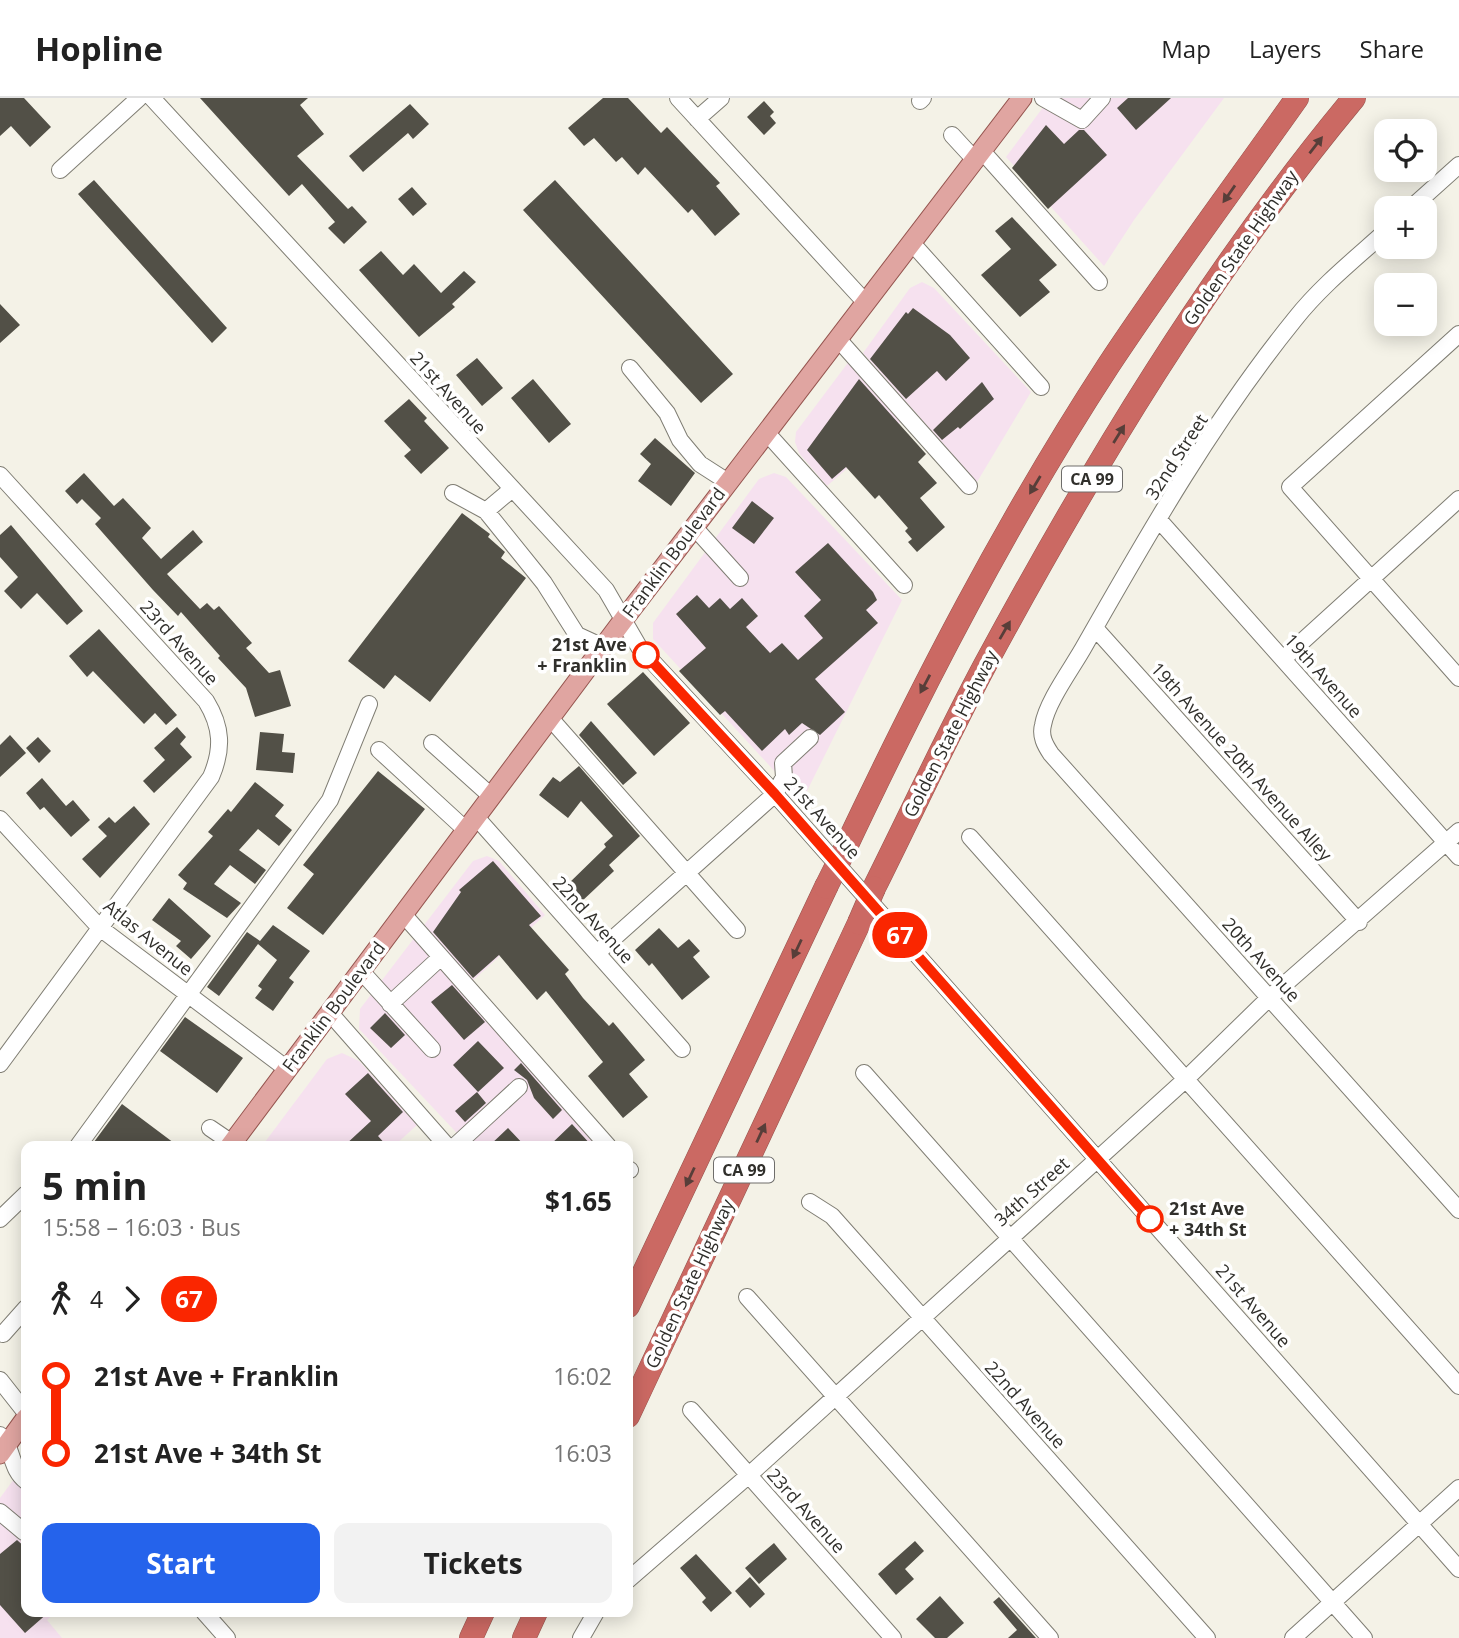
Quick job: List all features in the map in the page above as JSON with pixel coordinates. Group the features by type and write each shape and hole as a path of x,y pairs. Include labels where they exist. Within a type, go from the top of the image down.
{"highway":[{"name":"CA 99","path":"633,1295 904,725 1000,543 1108,366 1297,98"},
{"name":"Golden State Highway","path":"633,1405 874,888 984,666 1088,485 1193,314 1314,147 1354,98"},
{"path":"471,1638 481,1617"},
{"path":"524,1638 534,1617"}],"main road":[{"name":"Franklin Boulevard","path":"234,1141 624,619 1022,98"},
{"path":"3,1444 21,1422"}],"street":[{"path":"60,170 139,98"},
{"name":"21st Avenue","path":"152,98 606,590 639,647 775,794 1459,1569"},
{"path":"678,98 866,303"},
{"path":"697,119 721,98"},
{"path":"1043,98 1082,120 1102,98"},
{"path":"952,135 978,155 1099,282"},
{"path":"1424,196 1459,165"},
{"name":"32nd Street","path":"1042,733 1047,712 1095,628 1159,520 1257,368 1327,284 1374,242"},
{"path":"912,243 1041,387"},
{"path":"1458,674 1290,487 1459,334"},
{"path":"838,339 969,486"},
{"path":"631,368 667,414 680,440 700,464 728,482"},
{"path":"766,432 904,585"},
{"name":"23rd Avenue","path":"0,475 206,701 219,727 218,761 211,777 0,1064"},
{"path":"486,511 511,490"},
{"path":"453,493 486,511 544,583 577,635 603,647"},
{"path":"1283,659 1459,499"},
{"name":"19th Avenue","path":"1159,520 1459,857"},
{"path":"694,527 740,578"},
{"name":"19th Avenue 20th Avenue Alley","path":"1095,628 1359,922"},
{"path":"82,1141 330,800 369,704"},
{"path":"550,718 737,930"},
{"name":"20th Avenue","path":"1042,733 1051,754 1459,1210"},
{"path":"597,953 775,794 784,777 783,763 810,738"},
{"path":"432,743 491,796"},
{"name":"22nd Avenue","path":"379,750 471,824 597,953 682,1049"},
{"name":"Atlas Avenue","path":"0,819 100,928 287,1069"},
{"name":"34th Street","path":"633,1576 749,1475 1186,1079 1269,998 1359,922 1459,831"},
{"path":"970,837 1459,1385"},
{"path":"403,914 604,1141"},
{"path":"390,1004 441,957"},
{"path":"361,971 432,1049"},
{"path":"330,1013 443,1141"},
{"path":"864,1073 1364,1638"},
{"path":"460,1141 519,1087"},
{"path":"210,1128 226,1141"},
{"path":"0,1219 21,1199"},
{"name":"22nd Avenue","path":"810,1202 832,1216 1207,1638"},
{"path":"747,1297 1050,1638"},
{"path":"3,1334 21,1314"},
{"path":"1,1384 21,1410"},
{"name":"23rd Avenue","path":"691,1410 893,1638"},
{"path":"3,1444 16,1474 21,1478"},
{"path":"1293,1638 1459,1488"},
{"path":"0,1512 21,1530"},
{"path":"208,1617 227,1638"},
{"path":"581,1638 593,1617"}],"shaded area":[{"path":"1050,98 1224,98 1134,220 1104,266 1006,157"},
{"path":"922,282 934,288 1031,392 977,482 863,353 910,288"},
{"path":"850,360 902,421 827,486 799,453 795,442 796,432"},
{"path":"774,473 786,477 902,600 802,801 653,639 653,623 759,479"},
{"path":"487,856 499,861 545,915 468,985 608,1141 464,1141 359,1029 360,1009 473,861"},
{"path":"342,1053 359,1061 417,1125 399,1141 266,1141 327,1059"},
{"path":"21,1470 21,1617 50,1617 47,1620 62,1638 0,1638 0,1498"}],"building":[{"path":"0,98 24,98 51,127 30,147 11,126 0,136"},
{"path":"200,98 308,98 300,105 324,134 297,156 348,209 352,206 367,222 344,244 328,228 335,222 302,184 289,196"},
{"path":"603,98 628,98 661,133 667,127 720,183 716,186 740,214 715,236 692,209 688,213 645,167 638,175 622,157 616,162 594,138 584,146 568,128"},
{"path":"1128,98 1171,98 1136,130 1117,108"},
{"path":"764,101 774,112 770,116 776,123 764,135 747,117"},
{"path":"410,104 429,124 413,139 408,133 363,172 349,156"},
{"path":"1046,125 1064,144 1079,130 1084,130 1107,155 1048,209 1012,168"},
{"path":"94,180 227,328 212,343 78,194"},
{"path":"555,180 733,374 701,403 523,210"},
{"path":"412,187 427,204 413,216 398,199"},
{"path":"1012,217 1057,265 1039,280 1050,292 1020,317 981,275 1011,249 995,231"},
{"path":"381,251 403,275 414,264 441,293 464,271 476,282 452,304 455,307 419,337 359,270"},
{"path":"0,304 20,325 0,343"},
{"path":"913,308 950,335 970,358 946,381 937,371 906,399 870,359 906,312 908,314"},
{"path":"477,358 503,388 482,406 456,375"},
{"path":"533,379 571,424 549,443 511,398"},
{"path":"859,379 926,454 918,462 937,483 920,498 945,527 917,552 908,542 912,539 905,531 908,528 879,495 875,499 846,467 832,479 807,450"},
{"path":"982,382 994,399 960,429 958,427 942,440 933,430"},
{"path":"409,399 427,418 424,421 449,448 421,474 404,456 411,450 384,421"},
{"path":"655,438 695,473 671,506 638,481 651,464 640,454"},
{"path":"84,473 114,506 123,498 151,528 142,538 161,559 193,530 203,542 167,574 200,609 207,603 214,610 219,606 252,643 246,648 269,673 280,670 291,706 255,717 246,688 218,658 220,656 181,612 178,616 153,590 95,524 101,518 82,499 77,504 65,491"},
{"path":"752,501 774,518 754,544 732,528"},
{"path":"462,513 490,534 488,537 505,552 501,558 526,578 430,702 395,675 384,689 348,661"},
{"path":"11,525 83,611 67,625 37,593 21,609 4,591 18,577 0,557 0,535"},
{"path":"828,543 873,592 877,600 866,610 878,623 815,679 845,712 820,735 802,723 789,735 785,729 762,751 725,711 720,715 679,671 706,648 676,614 697,595 709,608 720,598 730,609 742,598 758,616 746,627 770,653 782,643 798,660 823,638 804,616 821,600 795,572"},
{"path":"99,629 177,715 166,725 155,713 144,724 93,671 87,677 69,656"},
{"path":"643,672 690,723 654,756 607,704"},
{"path":"591,721 637,773 623,785 579,735"},
{"path":"177,727 186,737 180,744 192,757 154,793 143,781 165,760 154,748"},
{"path":"260,732 284,734 282,752 295,753 293,773 256,770"},
{"path":"10,735 26,753 0,777 0,745"},
{"path":"38,737 51,751 39,763 26,748"},
{"path":"579,766 640,836 609,865 614,871 580,903 565,887 606,847 604,844 613,836 581,801 568,818 539,795 553,777 560,782"},
{"path":"378,771 425,809 323,935 287,908 314,874 303,865"},
{"path":"42,778 66,806 73,800 90,820 71,837 44,807 40,810 26,793"},
{"path":"255,782 284,805 275,816 292,830 279,846 258,829 239,850 266,870 255,884 230,865 214,884 241,903 227,918 183,889 187,883 178,875 213,836 208,832 228,809 231,812"},
{"path":"134,806 150,824 100,878 82,859 107,836 98,827 109,817 115,823"},
{"path":"493,861 541,916 529,925 569,970 565,974 583,998 609,1026 613,1022 645,1060 629,1074 648,1097 623,1118 588,1076 603,1062 546,991 537,1000 499,955 473,978 433,932 461,892 459,890"},
{"path":"169,898 211,936 191,959 176,946 181,941 152,920"},
{"path":"273,925 310,951 289,978 294,982 273,1011 255,998 262,989 258,986 277,960 258,944 219,996 207,987 247,932 260,941"},
{"path":"659,928 678,948 689,939 700,951 693,957 710,977 682,1000 652,963 649,966 635,950"},
{"path":"452,985 485,1022 464,1040 431,1002"},
{"path":"385,1013 405,1035 391,1048 370,1028"},
{"path":"185,1017 243,1058 217,1093 160,1051"},
{"path":"478,1041 504,1068 478,1092 453,1065"},
{"path":"521,1063 562,1110 553,1119 534,1098 527,1080 514,1070"},
{"path":"368,1073 403,1112 378,1136 382,1141 349,1141 371,1121 345,1094"},
{"path":"477,1092 486,1103 465,1122 455,1111"},
{"path":"122,1104 171,1141 95,1141"},
{"path":"572,1124 587,1141 554,1141"},
{"path":"508,1128 520,1141 494,1141"},
{"path":"17,1540 21,1544 21,1617 43,1617 25,1633 0,1605 0,1554"},
{"path":"915,1541 924,1551 905,1569 914,1579 896,1595 878,1574"},
{"path":"774,1543 787,1559 759,1584 745,1568"},
{"path":"696,1554 732,1593 711,1612 702,1602 706,1598 680,1568"},
{"path":"750,1577 765,1594 750,1608 735,1591"},
{"path":"940,1596 964,1623 947,1638 935,1638 916,1619"},
{"path":"999,1597 1036,1638 1008,1638 1017,1630 993,1602"}],"bus line":[{"name":"67","path":"646,655 775,794 1150,1219"}],"place":[{"name":"21st Ave + Franklin","path":"646,655"},
{"name":"21st Ave + 34th St","path":"1150,1219"}]}
